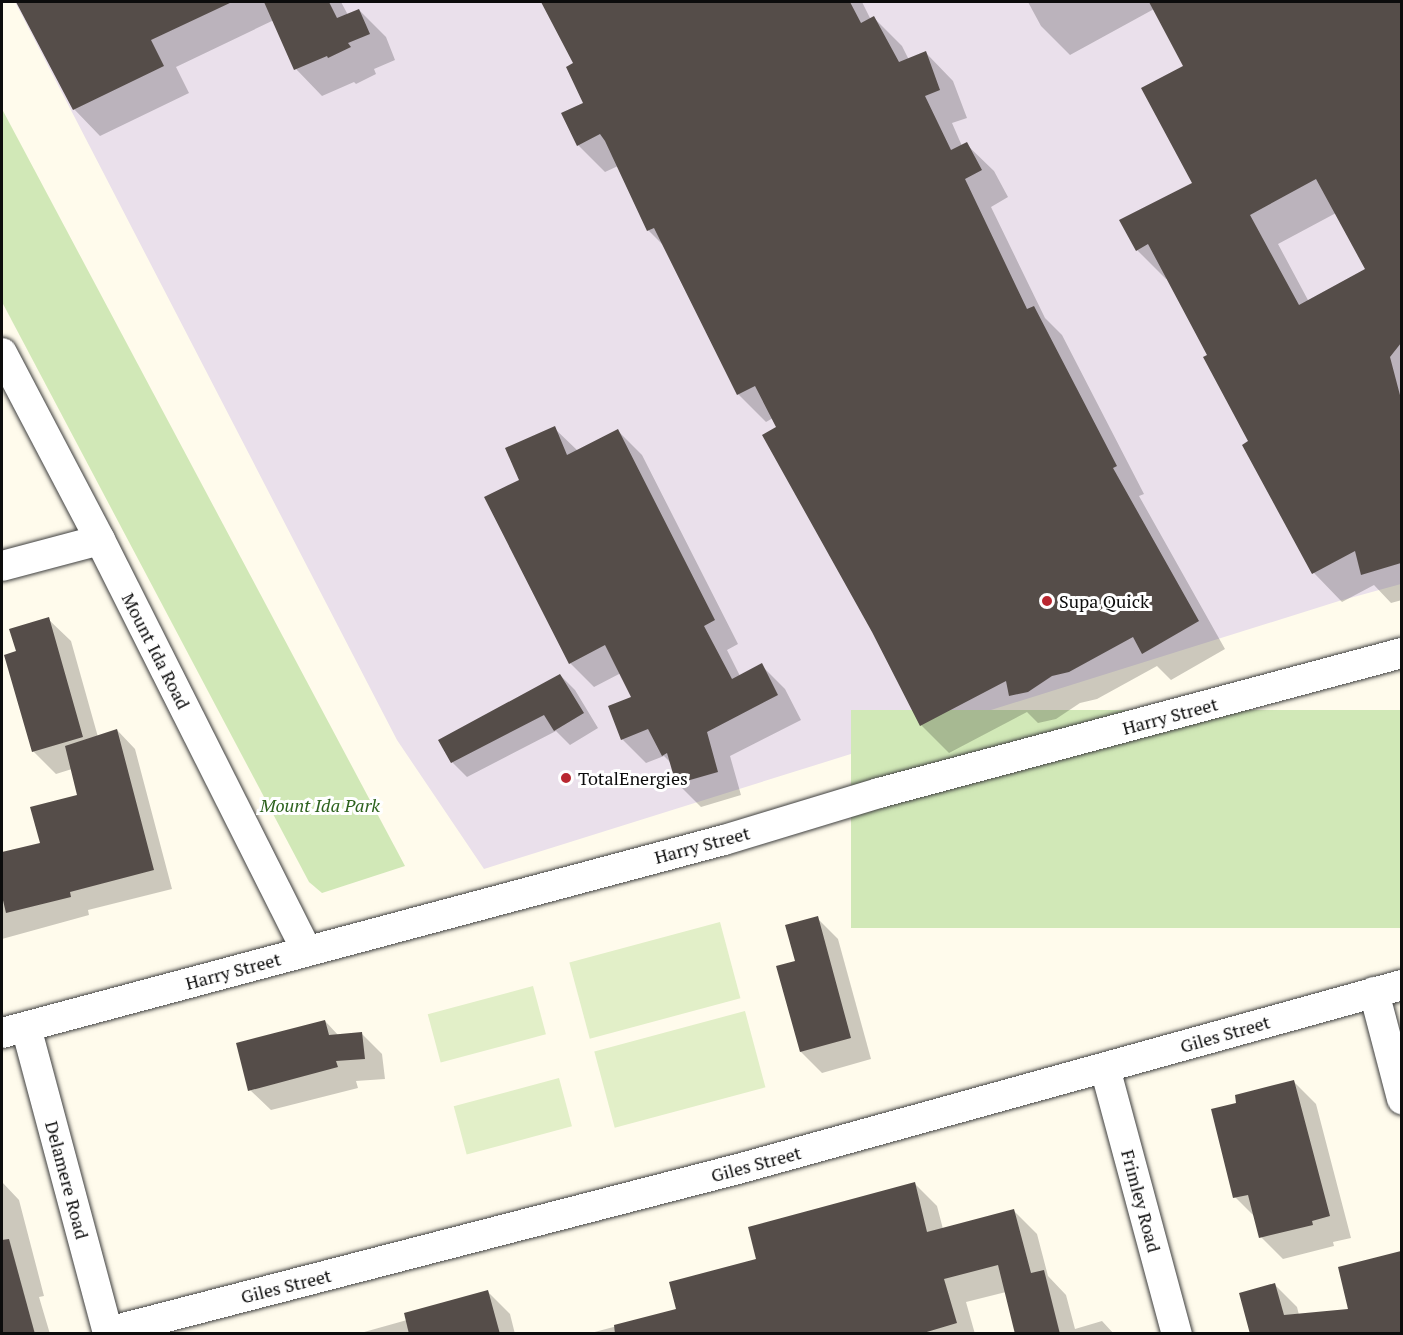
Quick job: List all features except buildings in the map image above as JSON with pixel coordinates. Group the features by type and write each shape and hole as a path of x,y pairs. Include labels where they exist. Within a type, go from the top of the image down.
{"street":[{"name":"Mount Ida Road","path":"2,353 100,540 307,951"},
{"path":"2,566 100,540"},
{"name":"Harry Street","path":"14,1030 724,840 879,793 1401,653"},
{"path":"1388,989 1401,1099"},
{"name":"Giles Street","path":"108,1333 738,1169 1388,989"},
{"name":"Delamere Road","path":"14,1030 108,1333"},
{"name":"Frimley Road","path":"1106,1068 1177,1334"}],"shaded area":[{"path":"15,2 1401,2 1401,584 1339,601 484,869 397,740"}],"green space":[{"name":"Mount Ida Park","path":"2,109 405,866 322,893 309,882 2,302"},
{"path":"851,710 1401,710 1401,928 851,928"},
{"path":"720,922 740,998 590,1039 569,962"},
{"path":"533,986 546,1034 441,1063 428,1014"},
{"path":"745,1011 765,1087 615,1128 594,1051"},
{"path":"559,1078 572,1126 467,1155 454,1106"}],"place":[{"name":"Supa Quick","path":"1047,601"},
{"name":"TotalEnergies","path":"566,778"}]}
